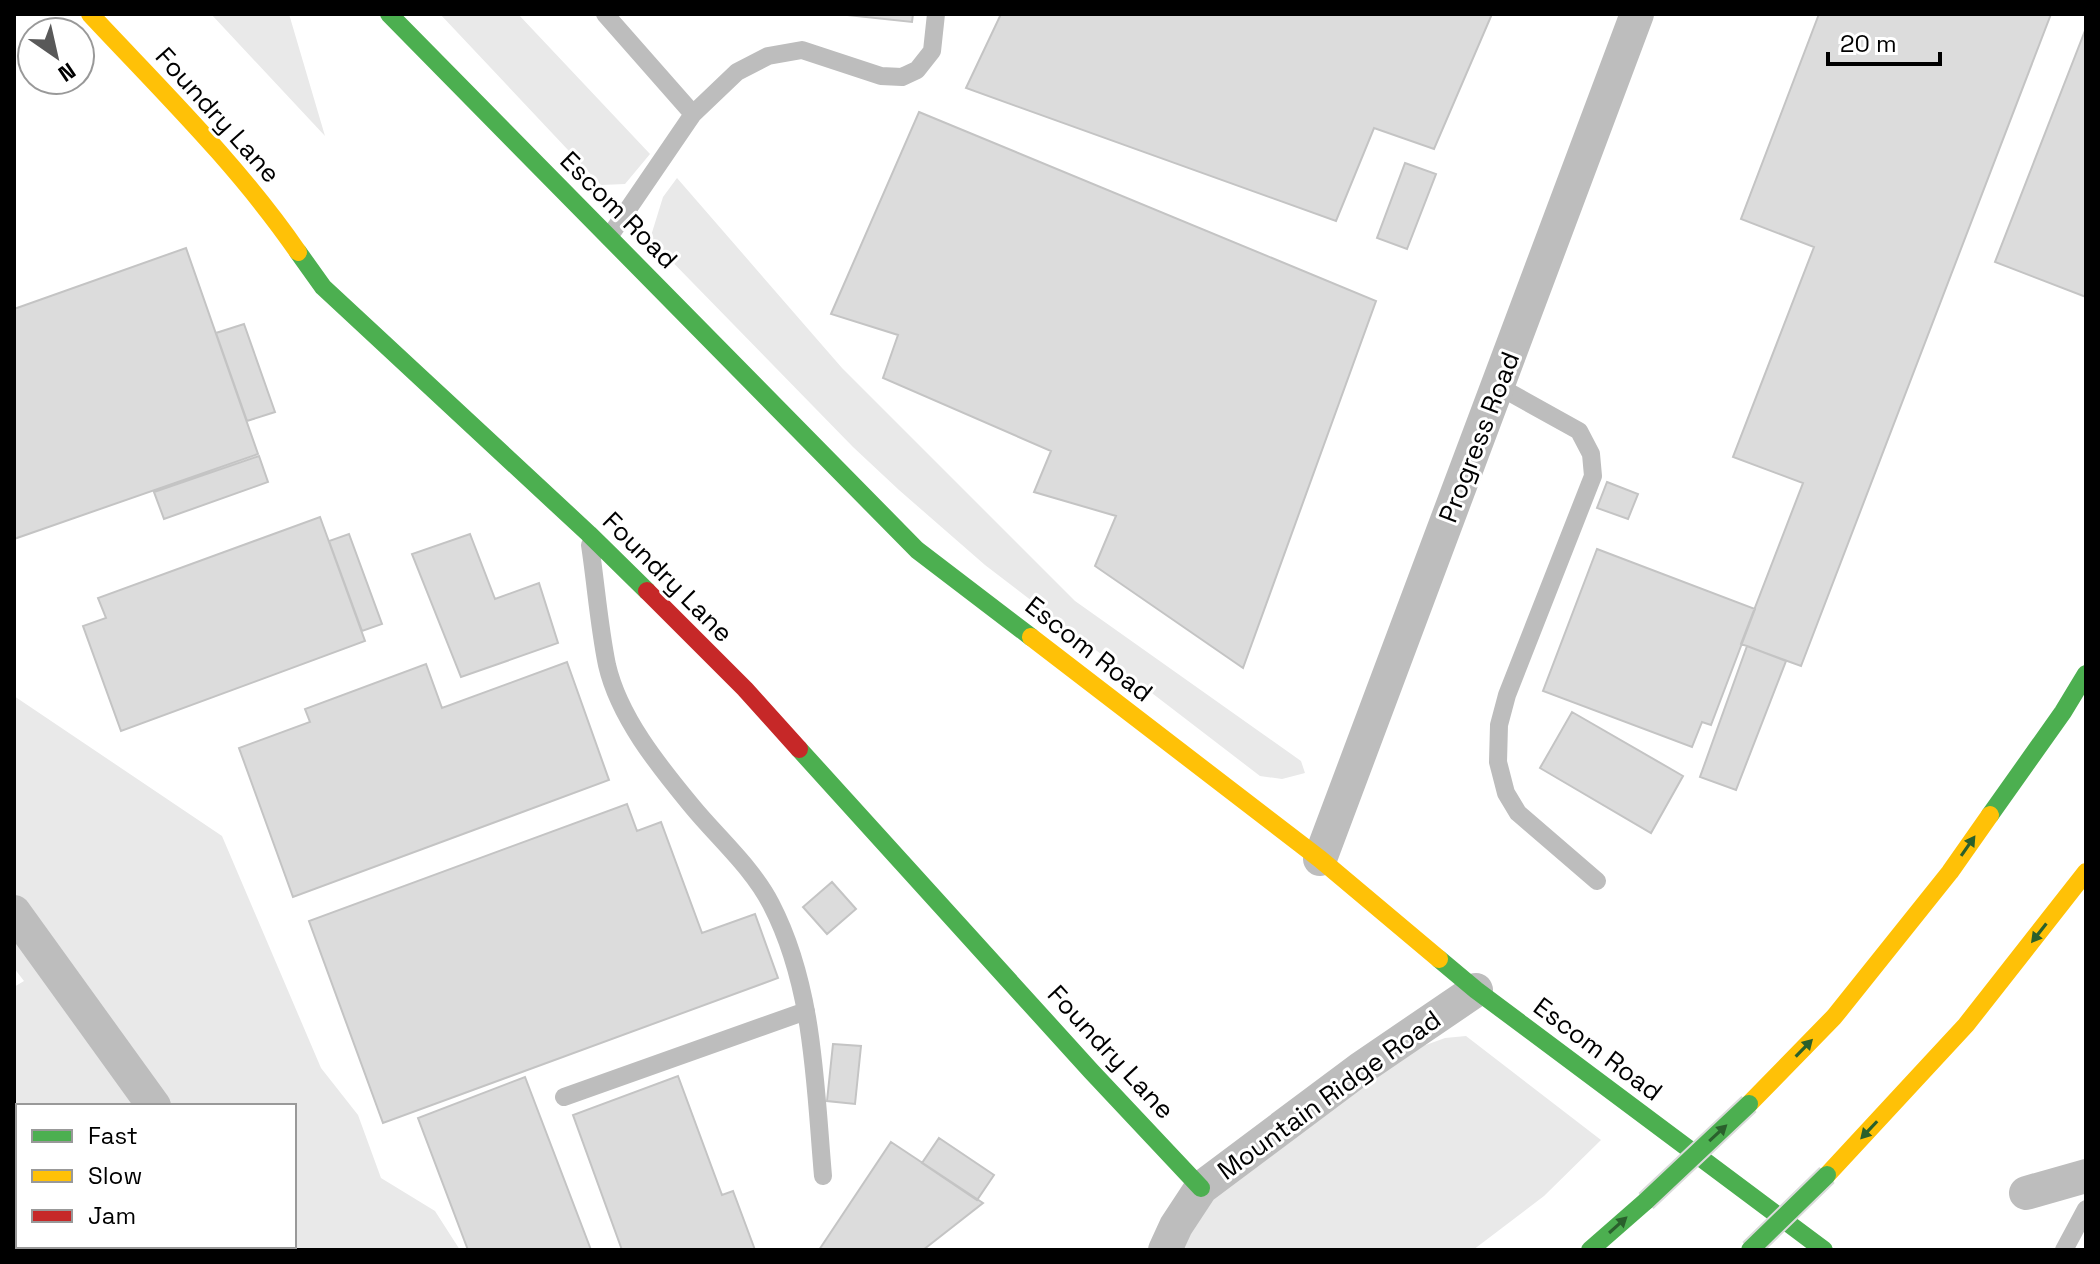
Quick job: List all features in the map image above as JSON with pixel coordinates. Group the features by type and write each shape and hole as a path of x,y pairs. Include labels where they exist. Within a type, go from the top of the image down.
{"main road":[{"name":"Foundry Lane","path":"90,14 229,162 269,210 323,287 589,534 745,689 1201,1188"},
{"name":"Escom Road","path":"389,14 917,550 1320,859 1476,990 1824,1250"},
{"path":"1590,1250 1749,1104 1834,1017 1950,872 2063,712 2086,674"},
{"path":"1750,1250 1827,1175 1966,1025 2086,872"}],"street":[{"name":"Progress Road","path":"1320,859 1637,14"},
{"path":"14,912 153,1104"},
{"name":"Mountain Ridge Road","path":"1165,1250 1176,1226 1201,1188 1347,1078 1476,990"},
{"path":"2026,1193 2086,1176"}],"lane":[{"path":"605,14 693,114"},
{"path":"609,237 693,114 737,72 768,56 802,50 881,76 902,77 917,70 932,51 936,14"},
{"path":"1498,386 1579,431 1591,454 1593,476 1507,695 1499,725 1498,762 1506,793 1518,813 1597,881"},
{"path":"589,534 608,667 623,706 650,753 770,900 782,927 806,1011 823,1176"},
{"path":"564,1097 806,1011"},
{"path":"2064,1250 2086,1209"}],"shaded area":[{"path":"211,14 289,14 325,136"},
{"path":"440,14 518,14 650,154 625,184 601,185"},
{"path":"677,178 842,368 1075,601 1301,761 1305,773 1282,779 1260,776 985,565 853,447 650,239 663,197"},
{"path":"14,696 222,836 321,1068 358,1115 381,1178 435,1211 460,1250 14,1250 14,987 24,981 14,968"},
{"path":"1466,1036 1601,1140 1544,1196 1473,1250 1165,1250 1176,1226 1360,1069 1445,1038"}],"building":[{"path":"838,14 913,14 912,22"},
{"path":"1001,14 1492,14 1434,149 1374,128 1336,221 966,88"},
{"path":"1819,14 2051,14 1801,666 1741,644 1803,483 1733,457 1814,247 1741,219"},
{"path":"2086,28 2086,297 1995,262"},
{"path":"919,112 1376,301 1243,668 1095,566 1116,516 1034,492 1051,451 883,378 898,335 831,314"},
{"path":"1405,163 1436,174 1407,249 1377,238"},
{"path":"186,248 258,454 14,539 14,309"},
{"path":"244,324 275,412 247,421 216,333"},
{"path":"259,456 268,482 164,519 154,492"},
{"path":"1607,482 1638,494 1628,519 1597,508"},
{"path":"320,517 365,641 121,731 83,626 106,618 98,598"},
{"path":"349,534 382,624 362,631 329,541"},
{"path":"470,534 495,599 539,583 558,643 461,677 412,554"},
{"path":"1597,549 1755,609 1711,725 1702,722 1692,747 1543,691"},
{"path":"1747,646 1786,661 1736,790 1700,777"},
{"path":"567,662 609,780 293,897 239,748 310,722 305,709 426,664 442,708"},
{"path":"1572,712 1683,776 1651,833 1540,768"},
{"path":"627,804 637,831 661,822 702,933 755,914 778,978 383,1123 309,921"},
{"path":"832,882 856,909 827,934 803,907"},
{"path":"833,1044 861,1046 855,1104 827,1101"},
{"path":"678,1076 722,1195 733,1191 755,1250 622,1250 573,1115"},
{"path":"525,1077 591,1250 468,1250 418,1118"},
{"path":"939,1138 994,1175 977,1200 922,1163"},
{"path":"891,1142 983,1203 923,1250 819,1250"}],"traffic: fast":[{"path":"389,14 917,550 1031,637"},
{"path":"298,252 323,287 647,591"},
{"path":"1990,815 2086,674"},
{"path":"799,749 1201,1188"},
{"path":"1439,959 1476,990 1824,1250"},
{"path":"1646,1201 1749,1104"},
{"path":"1750,1250 1827,1175"},
{"path":"1590,1250 1646,1201"}],"traffic: slow":[{"path":"90,14 225,159 298,252"},
{"path":"1031,637 1320,859 1439,959"},
{"path":"1749,1104 1834,1017 1950,872 1990,815"},
{"path":"1827,1175 1966,1025 2086,872"}],"traffic: jam":[{"path":"647,591 745,689 799,749"}]}
